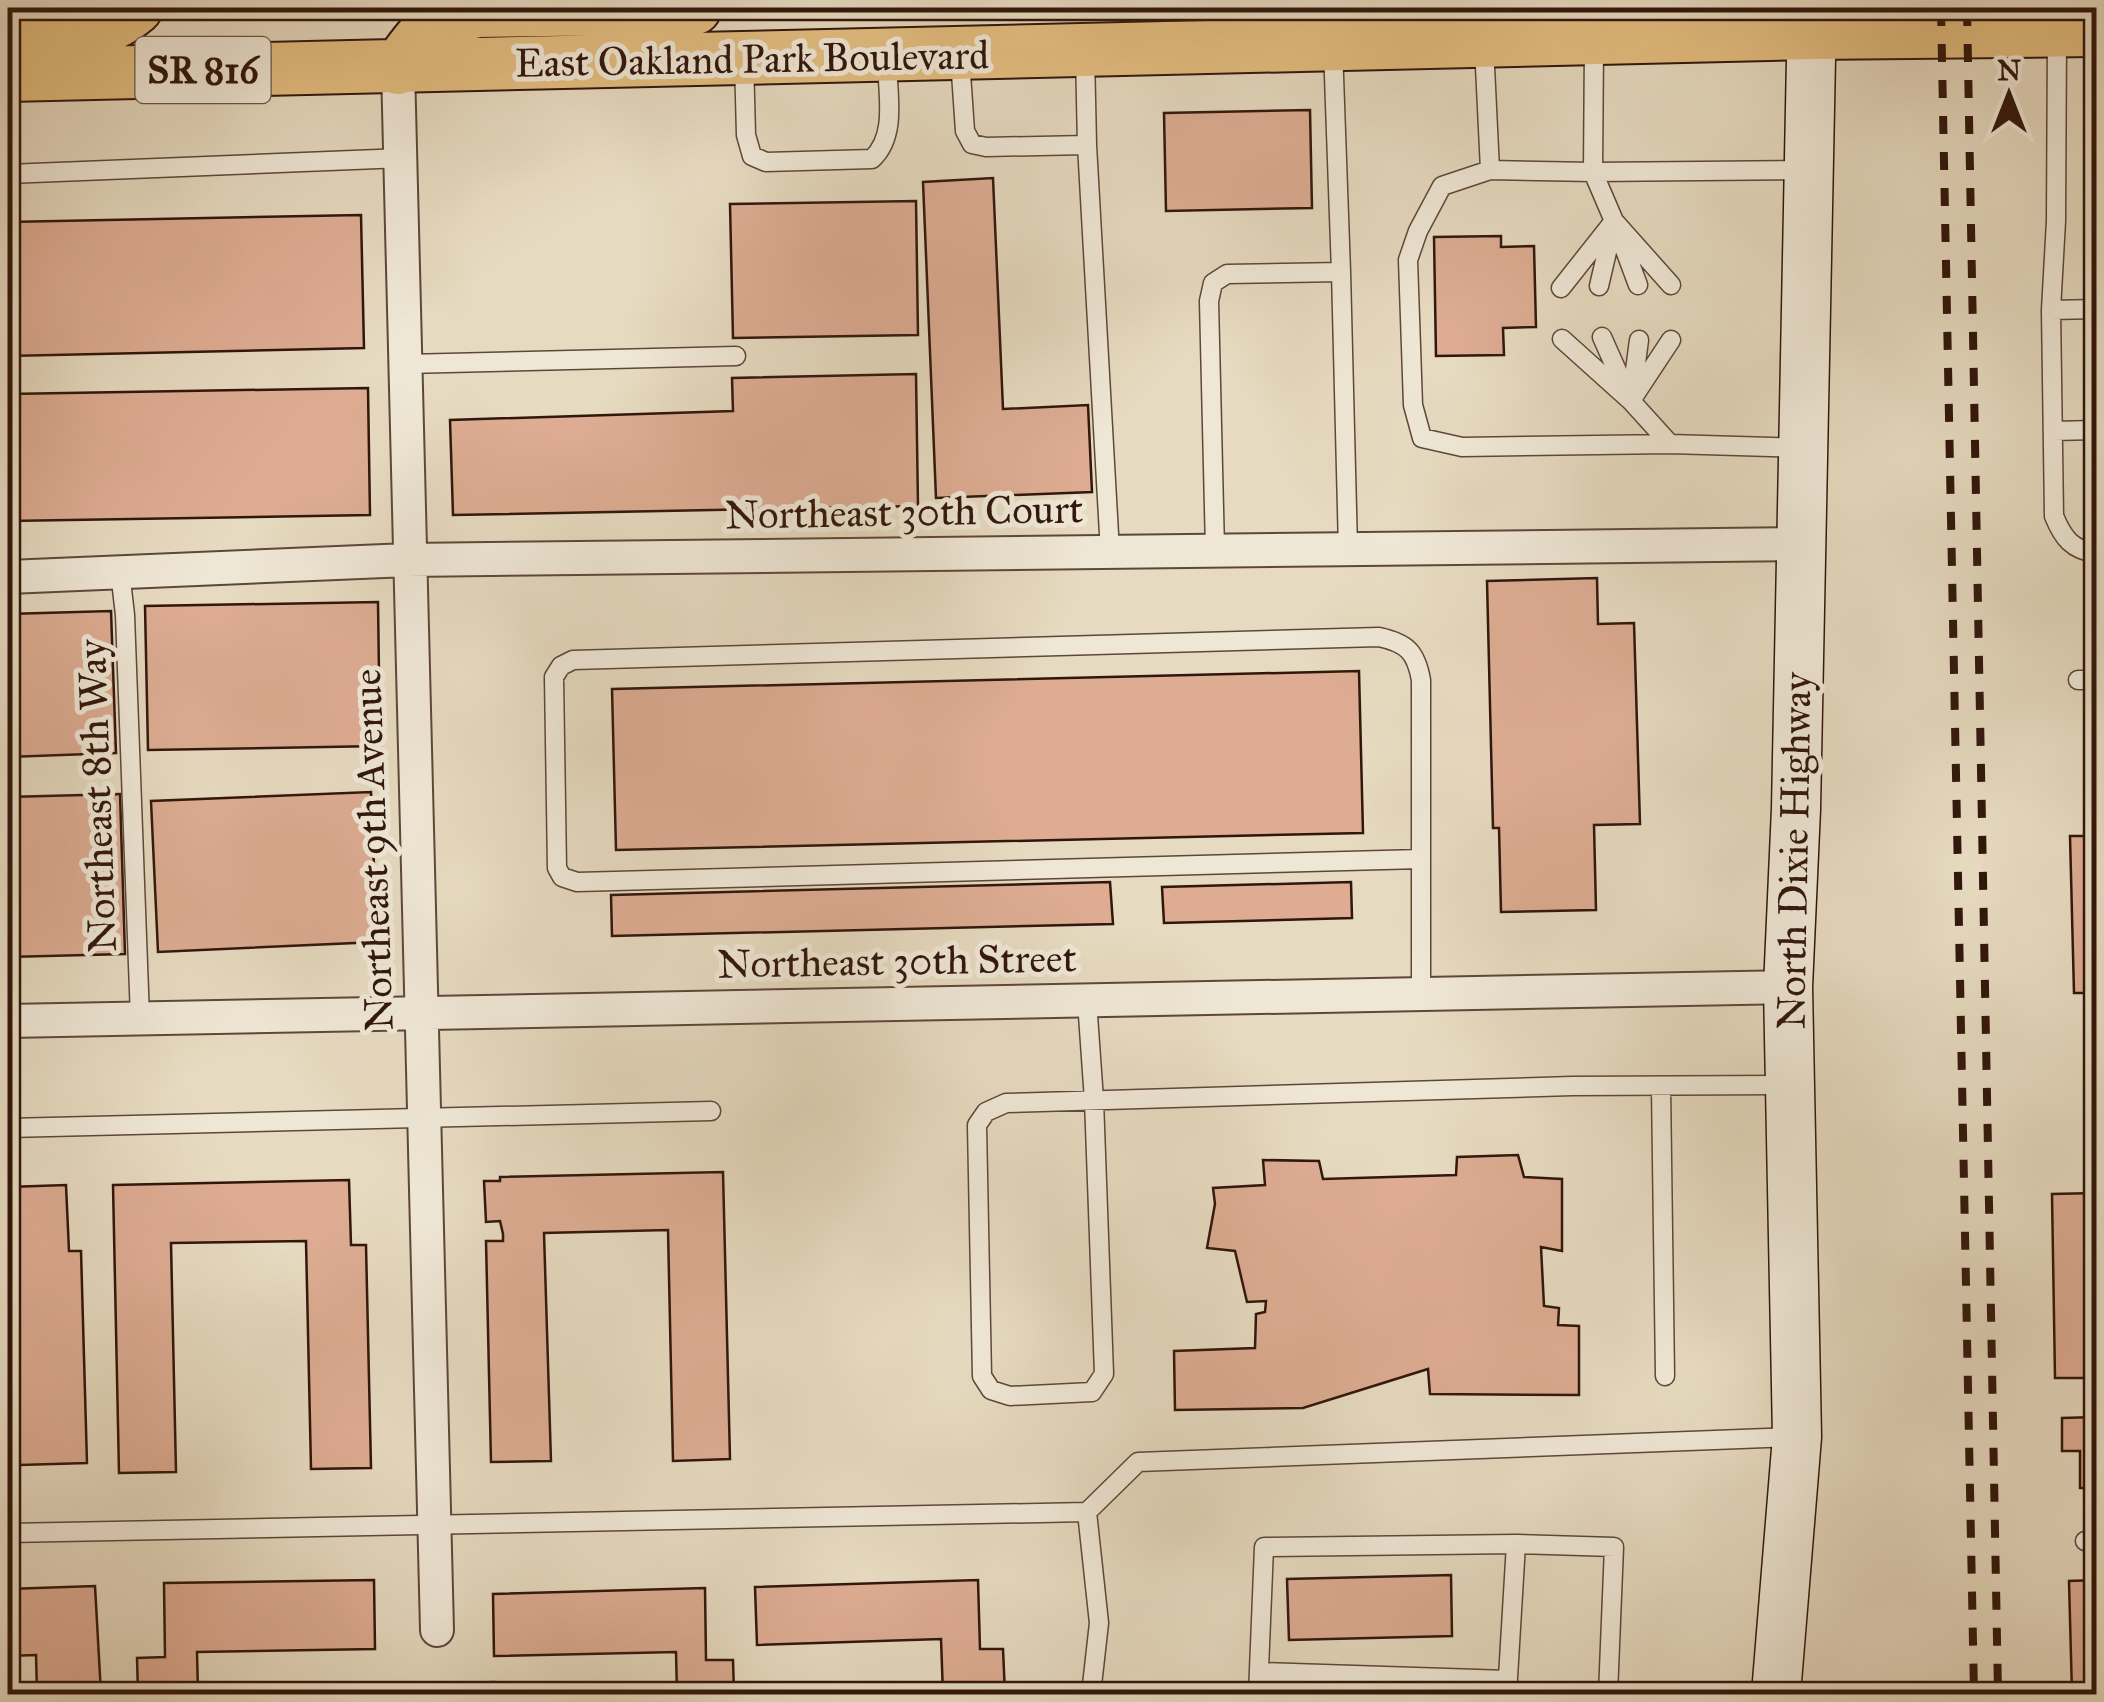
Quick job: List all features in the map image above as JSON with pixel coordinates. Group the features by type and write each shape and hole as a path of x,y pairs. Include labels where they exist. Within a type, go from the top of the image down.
{"main road":[{"path":"8,38 92,33 117,24 136,8"},
{"path":"398,68 429,27 447,17 477,11 695,8"},
{"name":"East Oakland Park Boulevard","path":"8,76 1594,38 1812,20 2077,30"},
{"name":"North Dixie Highway","path":"1776,1694 1798,1436 1788,988 1812,20"}],"street":[{"name":"Northeast 9th Avenue","path":"398,68 436,1630"},
{"name":"Northeast 30th Court","path":"8,577 408,560 1801,544"},
{"name":"Northeast 30th Street","path":"8,1021 1788,988"}],"lane":[{"path":"2077,30 2056,221 2051,310 2054,516 2062,535 2075,548 2096,553"},
{"path":"1594,38 1593,172 1638,285"},
{"path":"1484,41 1490,170"},
{"path":"1333,44 1348,549"},
{"path":"1085,51 1110,552"},
{"path":"960,54 965,131 972,144 986,148 1087,145"},
{"path":"744,60 746,136 752,156 766,162 784,162 872,159 882,150 888,136 887,56"},
{"path":"8,174 403,158"},
{"path":"1803,448 1670,444 1462,447 1422,438 1413,405 1408,260 1418,231 1442,186 1490,170 1809,170"},
{"path":"1614,221 1671,285"},
{"path":"1599,286 1614,221"},
{"path":"1561,288 1614,221"},
{"path":"1215,550 1208,300 1213,283 1227,274 1341,272"},
{"path":"2051,310 2096,309"},
{"path":"1602,338 1631,400"},
{"path":"1562,339 1631,400 1670,444"},
{"path":"1631,400 1639,340"},
{"path":"1631,400 1671,340"},
{"path":"406,364 736,356"},
{"path":"2053,432 2096,430"},
{"name":"Northeast 8th Way","path":"120,572 125,615 140,1018"},
{"path":"1420,995 1421,858 1421,680 1417,659 1398,641 1380,637 573,660 561,666 554,677 557,868 562,877 577,882 1421,858"},
{"path":"1087,1001 1094,1100 1104,1374 1092,1392 1010,1396 991,1390 982,1376 977,1125 986,1112 1006,1103 1094,1100 1572,1086 1790,1085"},
{"path":"1660,1088 1665,1376"},
{"path":"8,1128 711,1111"},
{"path":"8,1534 1087,1512 1138,1462 1798,1436"},
{"path":"1087,1512 1100,1622 1091,1694"},
{"path":"1259,1672 1507,1687 1516,1544"},
{"path":"1258,1694 1264,1548 1516,1544 1614,1547 1608,1694"}],"building":[{"path":"1310,110 1312,208 1166,211 1164,113"},
{"path":"993,178 1003,409 1088,405 1092,492 936,498 923,182"},
{"path":"916,201 918,335 733,338 730,204"},
{"path":"361,215 364,348 8,356 8,222"},
{"path":"1501,236 1501,247 1534,246 1536,327 1503,328 1504,355 1436,356 1434,237"},
{"path":"916,374 918,506 453,515 450,420 733,411 732,378"},
{"path":"368,388 370,515 8,521 8,394"},
{"path":"1597,578 1598,624 1634,623 1640,824 1594,825 1596,910 1501,912 1499,828 1493,828 1487,581"},
{"path":"378,602 380,746 148,750 145,606"},
{"path":"111,611 116,753 8,757 8,614"},
{"path":"1359,671 1363,833 616,850 612,689"},
{"path":"371,792 377,942 158,952 151,801"},
{"path":"120,794 125,954 8,957 8,797"},
{"path":"2070,836 2096,836 2096,993 2074,993"},
{"path":"1110,882 1113,924 612,936 611,895"},
{"path":"1351,882 1352,918 1164,923 1162,887"},
{"path":"1518,1155 1524,1177 1562,1179 1562,1251 1541,1247 1544,1306 1559,1308 1558,1325 1579,1326 1579,1395 1430,1394 1428,1369 1303,1408 1175,1410 1174,1351 1255,1348 1256,1314 1265,1312 1266,1301 1247,1302 1235,1251 1207,1248 1215,1204 1213,1188 1265,1185 1263,1160 1319,1161 1323,1179 1456,1175 1457,1157"},
{"path":"723,1172 730,1459 673,1461 668,1230 544,1233 551,1461 491,1462 486,1241 503,1241 503,1234 500,1221 486,1222 484,1181 500,1181 500,1177"},
{"path":"349,1180 351,1245 366,1245 371,1468 311,1469 306,1241 171,1243 176,1472 119,1473 113,1185"},
{"path":"66,1185 69,1251 81,1251 87,1463 20,1465 14,1248 8,1248 8,1187"},
{"path":"2096,1193 2096,1378 2055,1378 2052,1194"},
{"path":"2096,1417 2096,1488 2080,1488 2080,1451 2062,1451 2062,1418"},
{"path":"1451,1575 1452,1636 1289,1640 1287,1579"},
{"path":"374,1580 375,1649 197,1652 198,1694 138,1694 137,1658 165,1657 164,1583"},
{"path":"978,1580 980,1649 1003,1649 1005,1694 943,1694 941,1639 757,1645 755,1587"},
{"path":"2096,1580 2096,1694 2072,1694 2069,1581"},
{"path":"95,1586 101,1694 37,1694 36,1655 8,1656 8,1589"},
{"path":"705,1588 706,1660 733,1660 734,1694 677,1694 676,1652 494,1656 493,1594"},
{"path":"494,1682 495,1694 378,1694 377,1686"}],"railway":[{"path":"1941,8 1974,1694"},
{"path":"1967,8 1998,1694"}]}
